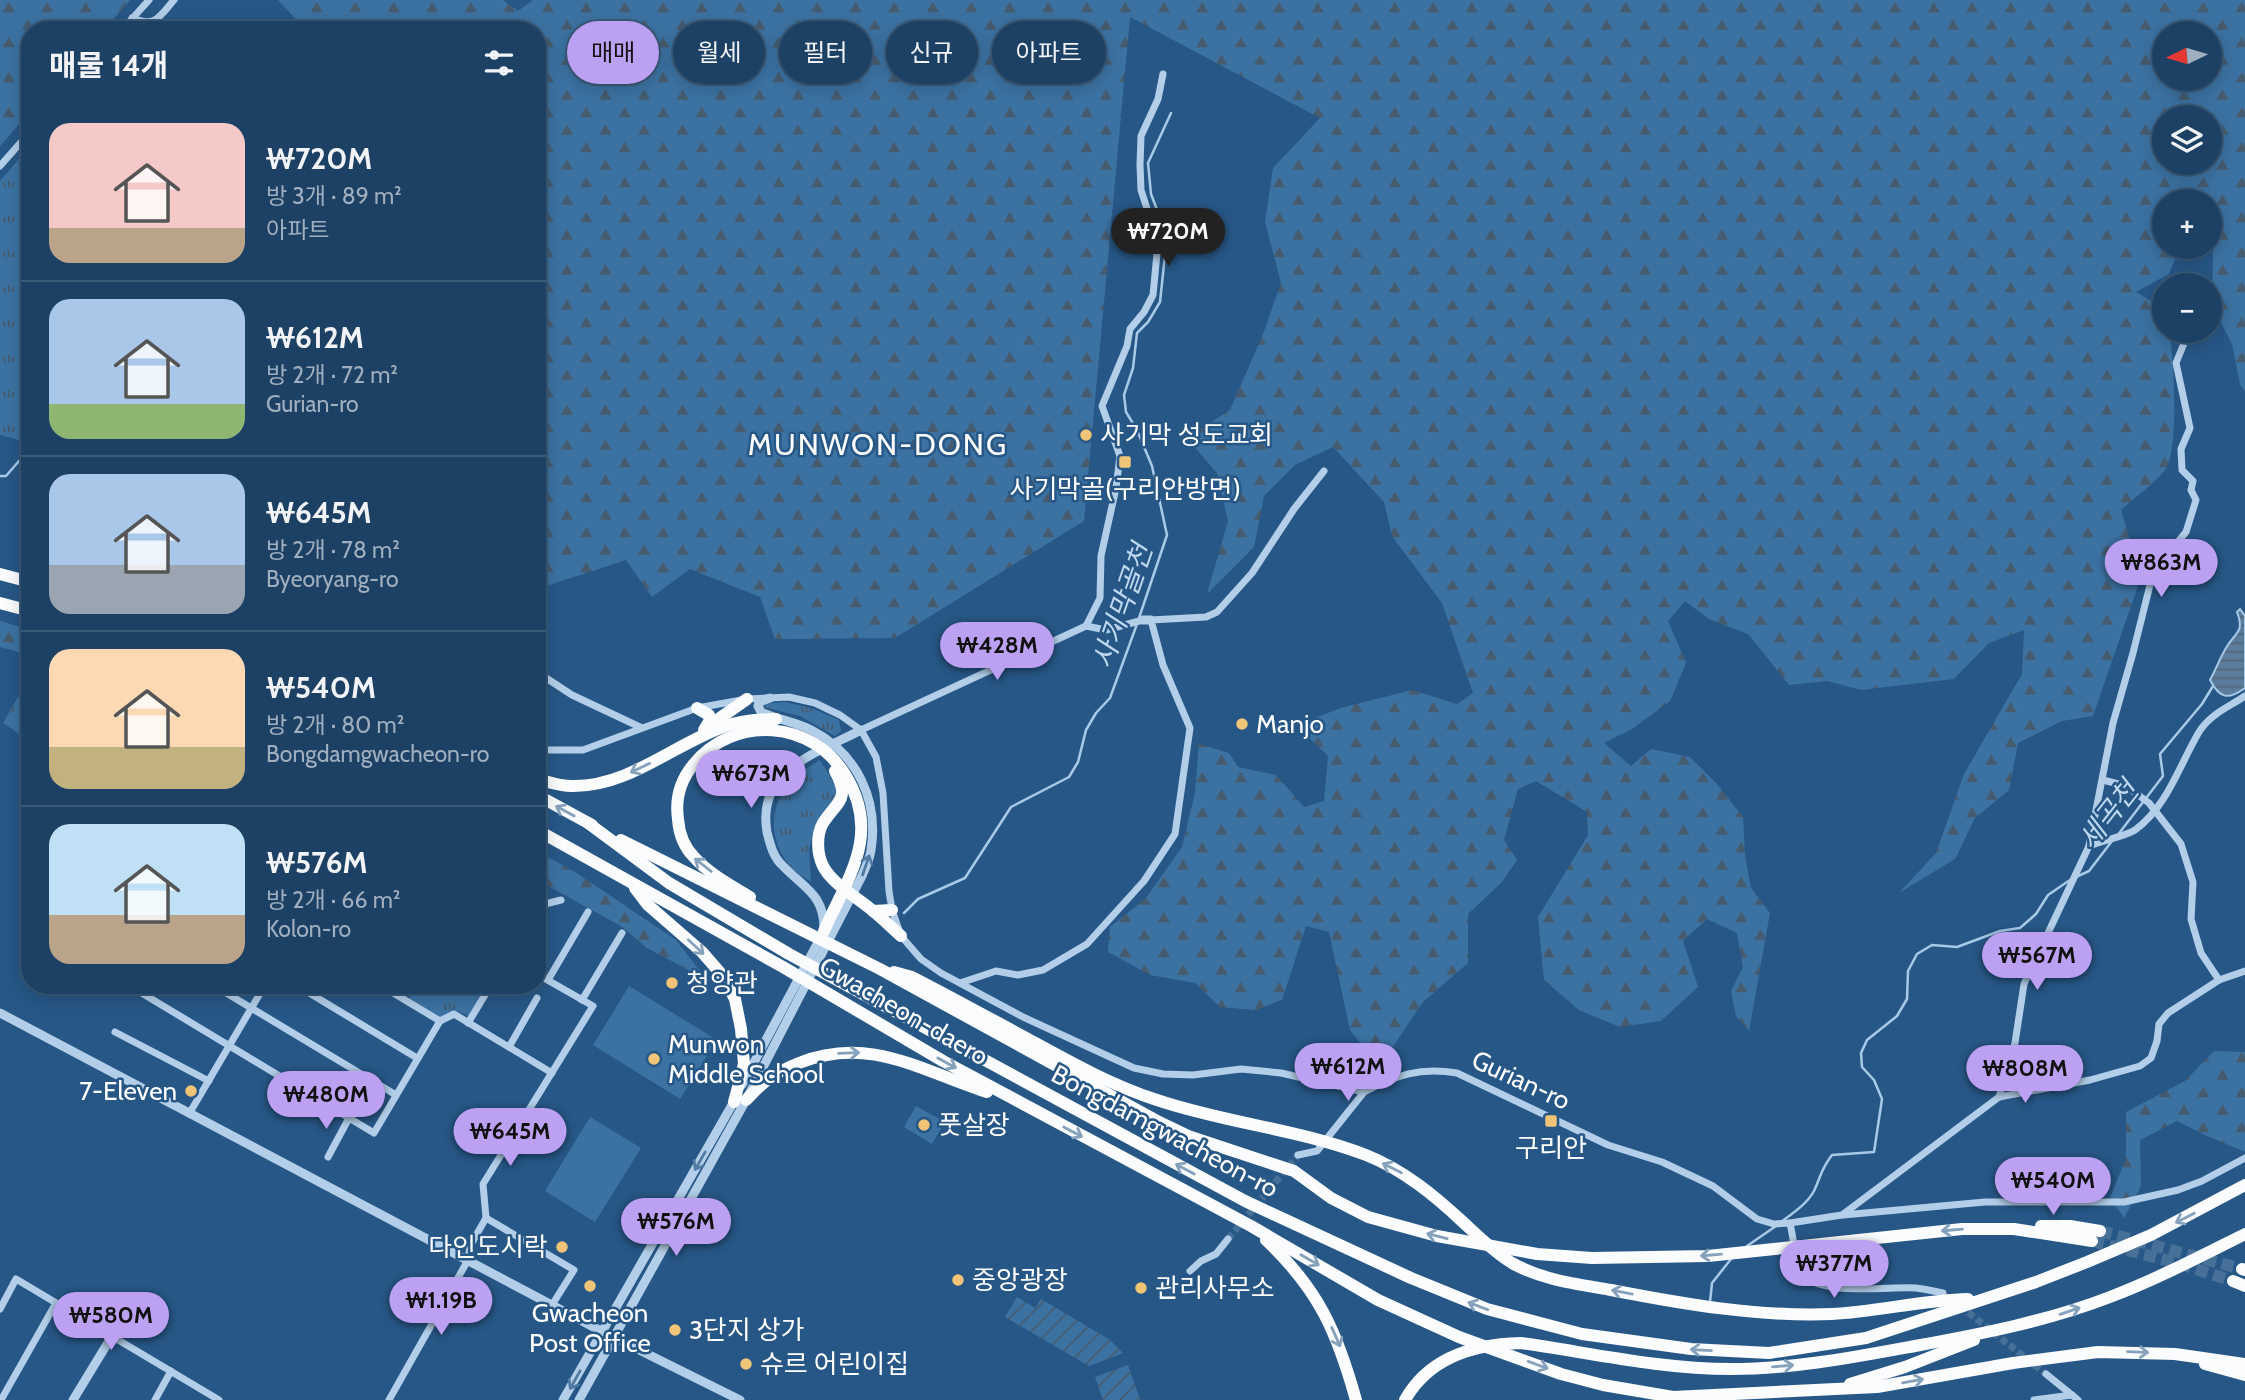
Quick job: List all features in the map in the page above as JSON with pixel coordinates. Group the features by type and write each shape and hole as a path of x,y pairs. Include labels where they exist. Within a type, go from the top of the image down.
{"highway":[{"path":"0,574 21,580"},
{"path":"0,603 21,609"},
{"path":"701,737 720,718 747,699"},
{"path":"697,708 709,715 710,720 701,737"},
{"path":"546,781 572,787 599,784 629,773 723,727 750,719 776,719"},
{"path":"801,929 725,882 694,857 680,834 677,791 687,772 701,755 730,736 750,730 793,734 830,762 840,780 842,794 839,805 822,824 819,835 818,846 824,868 835,881 901,936"},
{"path":"811,749 829,753 839,764 858,800 861,821 860,844 852,868 824,931"},
{"name":"Gwacheon-daero","path":"546,800 757,909 880,968"},
{"name":"Bongdamgwacheon-ro","path":"588,823 669,883 789,954 1245,1201 1411,1278 1487,1309 1582,1334 1691,1349 1769,1353 1866,1338 1982,1298"},
{"name":"Gwacheon-daero","path":"546,835 783,967 1013,1100 1251,1226"},
{"path":"630,882 648,905 702,952 722,975 735,999 744,1064 740,1101"},
{"path":"873,911 892,910"},
{"path":"880,968 912,976 1099,1078 1187,1109 1300,1135 1370,1157 1403,1174 1435,1196 1496,1252 1533,1273 1560,1281 1686,1304 1767,1312 1831,1314 1942,1300 1982,1298 2036,1282 2151,1235 2245,1185"},
{"path":"880,968 1188,1136 1294,1171 1339,1203 1368,1217 1460,1241 1537,1254 1651,1259 1708,1256 1962,1229 2070,1226 2096,1236"},
{"path":"740,1101 770,1077 793,1065 821,1055 848,1052 871,1053 895,1059 1013,1100"},
{"path":"1251,1226 1378,1300 1459,1337 1561,1374 1603,1385 1673,1397 1878,1387 2013,1363 2119,1352 2175,1354 2245,1364"},
{"path":"1251,1226 1286,1259 1321,1305 1340,1348 1356,1400"},
{"path":"1405,1400 1413,1386 1432,1369 1464,1351 1499,1344 1521,1343 1681,1367 1732,1369 1787,1366 1839,1359 2004,1328 2053,1317 2108,1298 2151,1281 2245,1234"},
{"path":"1821,1391 1905,1367 2004,1328"},
{"path":"2175,1354 2245,1375"}],"street":[{"path":"130,21 149,0"},
{"path":"150,21 157,19 174,0"},
{"path":"132,18 139,21"},
{"path":"1086,626 1100,598 1101,556 1120,456 1102,406 1127,346 1130,329 1153,295 1157,243 1140,190 1140,146 1141,136 1158,99 1163,74"},
{"path":"0,166 21,142"},
{"path":"1999,1097 2015,1043 2024,984 2089,846 2113,723 2150,586 2163,560 2186,532 2196,500 2191,490 2193,481 2182,470 2180,449 2190,428 2176,363 2184,343"},
{"path":"563,1400 601,1331 740,1101 824,931 824,916 813,892 780,863 770,846 766,806 773,788 785,772 811,749 861,730 1086,626 1106,630 1125,623 1206,617 1217,612 1252,573 1294,509 1324,471"},
{"path":"960,983 996,971 1018,975 1043,970 1087,944 1144,881 1175,834 1190,727 1179,706 1147,620"},
{"path":"546,679 572,695 640,727"},
{"path":"2089,846 2134,830 2189,754 2200,730 2216,713 2245,695"},
{"path":"546,750 583,750 697,708 747,699 789,697 815,703 840,715 861,730 876,757 883,793 892,910 901,936 921,959 1023,1017 1134,1068 1163,1074 1193,1075 1241,1069 1282,1073 1364,1092 1317,1151 1298,1155"},
{"path":"579,1400 615,1338 862,876 871,851 872,822 869,803 864,785 851,760 832,741 810,729 761,712 759,702 769,698"},
{"path":"2103,780 2126,786 2140,796 2152,806 2181,844 2193,882 2191,919 2200,953 2219,980"},
{"path":"546,904 561,900"},
{"path":"388,1400 468,1260 470,1247 486,1218 484,1184 593,1006 548,980 588,912"},
{"path":"582,1000 622,933"},
{"path":"1842,1215 1999,1097 2090,1080 2140,1066 2151,1058 2159,1024 2168,1013 2219,980 2245,971"},
{"path":"142,994 374,1133 440,1021 454,1014 552,1073"},
{"path":"228,994 396,1095"},
{"path":"189,1114 260,994"},
{"path":"311,994 417,1058"},
{"path":"395,994 440,1021"},
{"path":"468,1023 486,994"},
{"path":"509,1047 537,998"},
{"path":"0,1013 601,1331 740,1400"},
{"path":"115,1032 209,1081"},
{"name":"Gurian-ro","path":"1364,1092 1390,1079 1417,1071 1457,1073 1608,1145 1662,1163 1713,1186 1757,1219 1774,1224 1985,1202 2124,1202 2178,1190 2202,1181 2245,1158"},
{"path":"328,1157 349,1118"},
{"path":"1867,1196 1872,1212"},
{"path":"486,1218 573,1270 552,1305"},
{"path":"1790,1223 1800,1270 1808,1280 1820,1285 1847,1288 1916,1288 1943,1293"},
{"path":"1190,1270 1216,1254 1228,1239"},
{"path":"0,1309 16,1279 219,1400"},
{"path":"1,1400 56,1303"},
{"path":"73,1400 112,1336"},
{"path":"155,1400 171,1371"},
{"path":"2046,1374 2075,1398"},
{"path":"2034,1400 2075,1398"}],"green space":[{"path":"0,0 130,0 112,21 21,21 21,122 0,146"},
{"path":"278,0 503,0 518,11 533,0 2245,0 2245,392 2240,384 2232,344 2222,324 2222,273 2213,273 2213,259 2222,259 2222,189 2152,189 2152,259 2175,259 2169,273 2152,273 2152,283 2136,292 2152,301 2152,343 2171,343 2173,443 2165,470 2121,510 2141,577 2093,716 2062,721 2018,743 2009,790 1975,818 1955,859 1899,893 1936,853 1964,774 2022,674 2024,630 1989,643 1954,679 1861,690 1827,681 1789,685 1748,634 1709,619 1685,601 1668,621 1686,663 1670,701 1632,729 1604,743 1631,766 1651,749 1690,757 1717,784 1743,817 1745,856 1751,888 1770,913 1749,1031 1736,1016 1731,991 1743,967 1737,933 1707,919 1683,941 1698,987 1661,1021 1620,1027 1579,1010 1544,980 1538,917 1588,835 1587,812 1536,781 1518,789 1504,840 1517,860 1501,883 1468,914 1468,963 1423,1002 1390,1051 1384,1073 1350,1030 1329,932 1306,926 1282,1000 1256,1010 1220,1007 1195,983 1150,975 1108,952 1110,927 1146,898 1182,847 1195,793 1199,744 1229,753 1238,767 1276,775 1304,807 1324,801 1328,756 1296,725 1341,708 1412,690 1457,704 1473,693 1442,603 1392,536 1384,502 1333,447 1295,465 1264,496 1254,547 1207,594 1228,521 1217,473 1187,438 1230,410 1263,334 1281,283 1265,222 1273,168 1320,118 1130,17 1084,521 895,638 775,639 760,597 690,569 652,597 626,560 546,586 546,21 298,21"},
{"path":"21,156 21,441 0,435 0,181"},
{"path":"0,621 21,627 21,653 0,647"},
{"path":"21,692 21,735 3,723"},
{"path":"784,702 811,708 839,720 841,731 835,736 800,716 763,707 763,704"},
{"path":"820,760 835,785 836,795 813,834 809,849 811,882 794,870 782,856 774,824 782,792 800,773"},
{"path":"546,856 575,872 676,940 707,980 647,948 621,926 546,885"},
{"path":"629,986 717,1040 680,1099 593,1045"},
{"path":"412,994 475,994 481,997 469,1016 457,1011 440,1018 409,999"},
{"path":"2214,1051 2245,1052 2245,1152 2177,1121 2140,1140 2141,1186 2124,1218 2110,1197 2126,1159 2126,1112 2185,1081"},
{"name":"풋살장","path":"916,1106 945,1122 932,1144 904,1127"},
{"path":"590,1117 641,1148 595,1222 545,1191"},
{"path":"1017,1297 1035,1308 1041,1299 1110,1340 1123,1353 1089,1366 1005,1317"},
{"path":"1128,1365 1140,1400 1103,1400 1095,1377"}],"shaded area":[{"path":"2240,609 2245,616 2245,688 2225,696 2217,691 2210,680 2229,643 2238,632 2240,624 2237,612"}],"waterway":[{"name":"사기막골천","path":"1139,618 1167,535 1152,466 1137,430 1126,412 1124,395 1133,368 1137,333 1148,322 1160,302 1167,236 1151,194 1148,163 1171,113"},
{"path":"0,476 6,476 19,461"},
{"name":"사기막골천","path":"904,913 918,899 965,878 1011,807 1069,777 1078,762 1086,730 1096,713 1110,698 1137,624"},
{"name":"세곡천","path":"2117,836 2163,776 2160,754 2202,704 2213,686"},
{"name":"세곡천","path":"2076,877 2089,871 2112,841"},
{"name":"세곡천","path":"1781,1222 1811,1196 1832,1155 1874,1152 1882,1099 1874,1080 1862,1067 1861,1053 1867,1040 1897,1016 1907,999 1908,971 1917,954 1932,945 1957,947 2000,931 2020,928 2036,914 2048,895 2070,880"},
{"name":"세곡천","path":"1747,1246 1776,1226"},
{"name":"세곡천","path":"1710,1302 1712,1283 1731,1259"}],"tunnel":[{"path":"1228,1239 1298,1155"},
{"path":"2100,1231 2242,1269"},
{"path":"2092,1241 2233,1281"},
{"path":"1960,1306 2046,1374"}],"place":[{"name":"사기막 성도교회","path":"1086,435"},
{"name":"사기막골(구리안방면)","path":"1125,462"},
{"name":"Manjo","path":"1242,724"},
{"name":"청양관","path":"672,983"},
{"name":"Munwon Middle School","path":"654,1059"},
{"name":"7-Eleven","path":"191,1091"},
{"name":"구리안","path":"1551,1121"},
{"name":"풋살장","path":"924,1125"},
{"name":"다인도시락","path":"562,1247"},
{"name":"중앙광장","path":"958,1280"},
{"name":"Gwacheon Post Office","path":"590,1286"},
{"name":"관리사무소","path":"1141,1288"},
{"name":"3단지 상가","path":"675,1330"},
{"name":"슈르 어린이집","path":"746,1364"}],"district":[{"name":"MUNWON-DONG","path":"878,444"}]}
